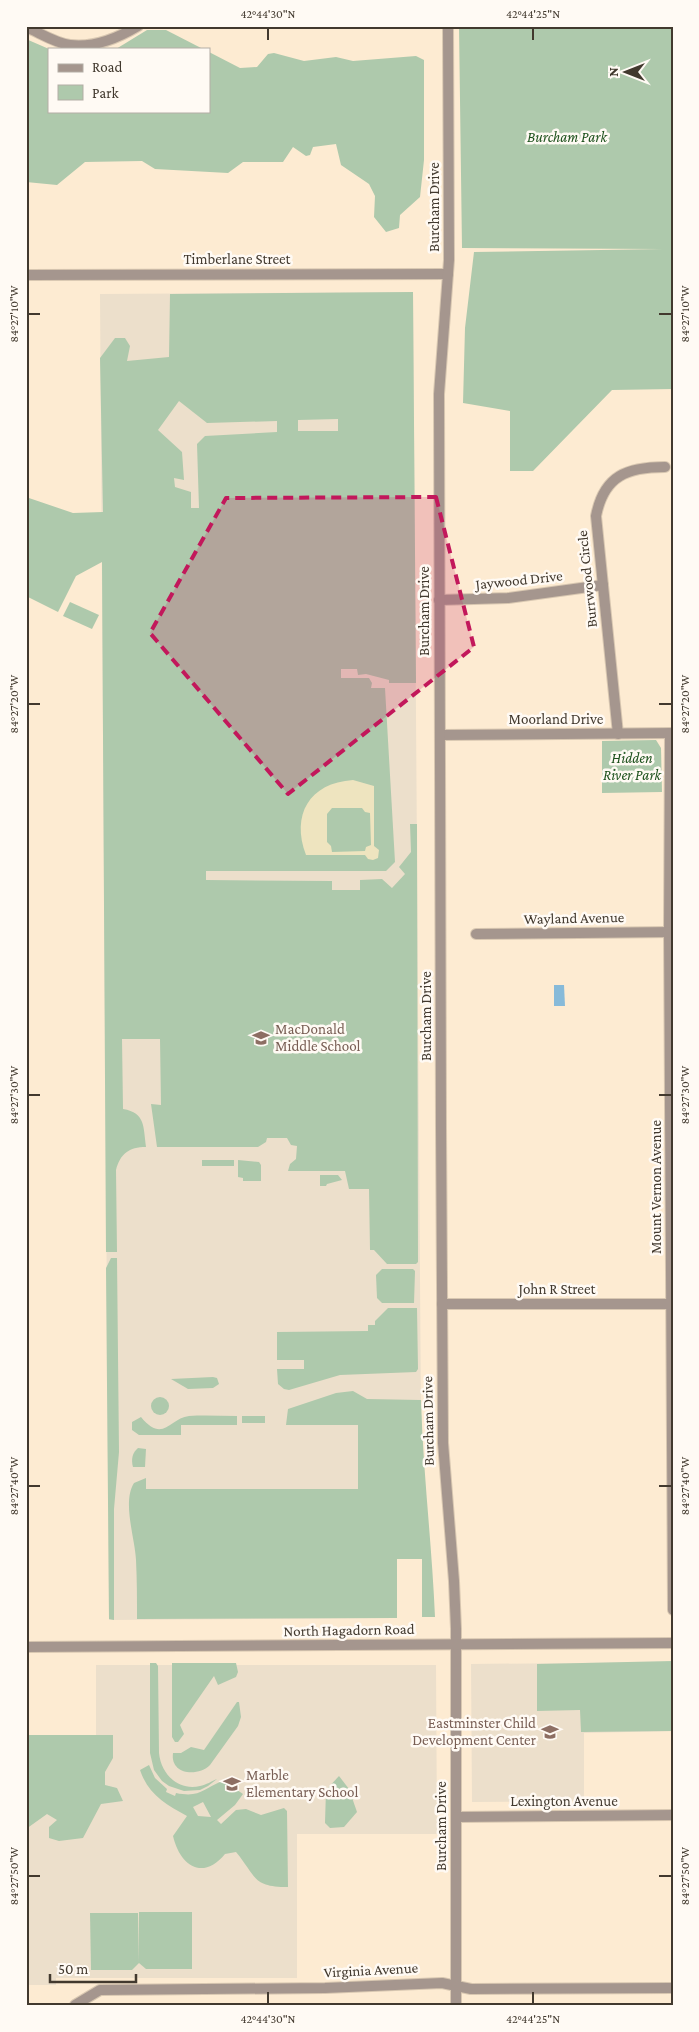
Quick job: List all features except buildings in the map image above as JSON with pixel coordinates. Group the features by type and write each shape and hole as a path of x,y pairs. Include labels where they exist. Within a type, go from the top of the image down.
{"street":[{"path":"26,27 70,45 110,40 138,26"},
{"name":"Burcham Drive","path":"448,26 450,260 439,394 439,600 442,1304 444,1459 454,1580 456,1644 456,2006"},
{"name":"Timberlane Street","path":"26,275 448,274"},
{"name":"Burrwood Circle","path":"618,734 596,516 603,494 626,471 644,467 665,467"},
{"name":"Jaywood Drive","path":"439,600 508,598 603,585"},
{"name":"Moorland Drive","path":"440,735 671,733"},
{"name":"Mount Vernon Avenue","path":"671,733 673,1610"},
{"name":"Wayland Avenue","path":"476,934 671,932"},
{"name":"John R Street","path":"442,1304 672,1304"},
{"name":"North Hagadorn Road","path":"26,1647 673,1643"},
{"name":"Lexington Avenue","path":"456,1816 673,1815"},
{"name":"Virginia Avenue","path":"75,2005 100,1990 325,1988 442,1983 471,1989 673,1988"}],"highlighted area":[{"path":"436,497 474,647 288,794 150,633 226,498"}],"shaded area":[{"name":"MacDonald Middle School","path":"413,292 422,1559 396,1559 397,1618 109,1620 100,294"},
{"name":"Eastminster Child Development Center","path":"673,1662 673,1731 584,1733 584,1801 472,1802 471,1664"},
{"name":"Marble Elementary School","path":"96,1665 436,1665 437,1834 297,1834 297,1978 56,1978 56,1985 26,1985 26,1735 96,1735"}],"green space":[{"name":"Burcham Park","path":"459,26 673,26 673,389 612,390 533,471 510,471 510,411 463,403 465,328 474,252 663,249 462,248"},
{"path":"147,30 166,30 201,48 118,48"},
{"path":"26,39 48,49 48,112 210,112 210,53 240,68 257,67 268,54 274,53 304,61 336,57 353,61 416,56 424,60 424,160 420,197 400,215 399,228 386,232 374,217 375,196 369,184 341,165 336,144 313,147 310,155 306,156 293,147 283,162 243,162 228,173 155,169 142,161 85,162 57,185 26,182"},
{"name":"MacDonald Middle School","path":"413,292 416,683 389,683 389,680 366,674 358,675 357,669 341,669 341,678 369,678 372,683 371,688 385,688 395,862 386,871 206,871 206,880 332,881 332,890 360,890 360,880 382,879 392,888 405,874 399,867 411,852 410,824 417,824 418,1262 416,1264 387,1264 374,1250 370,1250 369,1189 349,1189 345,1171 288,1171 290,1164 296,1159 297,1146 291,1145 287,1138 267,1138 266,1142 258,1147 157,1147 151,1104 161,1105 160,1039 122,1039 123,1109 136,1114 140,1118 146,1147 135,1148 126,1152 118,1164 116,1170 117,1252 106,1252 102,562 76,576 58,612 26,596 26,497 73,513 103,512 100,358 115,338 125,338 130,346 127,361 169,357 170,294","holes":["179,401 207,423 277,421 277,432 205,436 197,444 199,508 191,508 191,492 175,487 174,478 184,480 182,452 158,430","338,419 338,431 298,431 298,420"]},
{"path":"70,602 99,615 92,629 63,616"},
{"name":"Hidden River Park","path":"656,740 661,748 662,792 602,793 602,741"},
{"path":"202,1160 234,1160 234,1166 202,1166"},
{"path":"238,1160 259,1162 261,1165 261,1181 243,1181 243,1178 238,1177"},
{"path":"320,1175 338,1175 342,1180 327,1184 326,1186 320,1186"},
{"path":"111,1258 117,1258 119,1452 114,1509 114,1620 109,1619 106,1268"},
{"path":"382,1269 413,1269 415,1271 414,1303 382,1303 377,1298 376,1275"},
{"path":"388,1308 417,1308 418,1369 416,1372 340,1375 289,1390 284,1389 278,1384 277,1369 304,1369 304,1360 277,1360 277,1332 368,1331 368,1325 375,1325 375,1321"},
{"path":"217,1378 219,1384 213,1388 188,1389 171,1379"},
{"path":"353,1391 367,1399 421,1400 435,1617 422,1617 422,1559 397,1559 397,1618 137,1619 136,1560 129,1510 129,1500 134,1483 146,1478 146,1489 358,1489 358,1425 286,1425 288,1409 336,1393"},
{"path":"156,1397 164,1397 169,1402 167,1413 156,1415 151,1410 151,1402"},
{"path":"189,1416 237,1416 237,1425 181,1425 181,1435 139,1435 132,1430 132,1422 141,1417 155,1429 161,1429"},
{"path":"242,1416 265,1416 265,1423 242,1423"},
{"path":"138,1448 146,1449 145,1467 133,1467 132,1457"},
{"path":"673,1661 673,1731 581,1732 580,1710 537,1711 537,1664"},
{"path":"150,1663 156,1663 158,1666 160,1761 172,1779 185,1786 200,1786 217,1779 200,1790 184,1791 169,1786 162,1781 154,1770 150,1753"},
{"path":"172,1663 236,1663 238,1672 236,1677 218,1685 214,1676 180,1725 184,1734 178,1742 175,1742 172,1737"},
{"path":"237,1702 239,1702 241,1717 238,1726 210,1765 199,1771 186,1772 180,1770 173,1760 173,1753 181,1753 191,1747 204,1750"},
{"path":"26,1735 113,1735 113,1758 105,1772 105,1785 117,1788 123,1801 101,1804 83,1838 59,1841 49,1838 49,1827 57,1820 47,1814 26,1829"},
{"path":"149,1765 155,1778 167,1789 166,1792 175,1796 176,1793 196,1794 222,1781 227,1783 243,1794 235,1805 217,1820 221,1824 236,1810 246,1809 261,1815 284,1808 287,1811 288,1887 268,1885 261,1882 252,1874 236,1852 225,1854 209,1867 201,1868 187,1862 176,1846 173,1836 187,1816 158,1798 148,1786 140,1770","holes":["203,1802 211,1817 198,1816 193,1807"]},
{"path":"339,1776 349,1789 357,1812 344,1827 330,1828 325,1823 326,1790"},
{"path":"139,1912 192,1912 192,1969 146,1969 139,1963"},
{"path":"90,1913 138,1913 139,1963 132,1970 91,1970"}],"sand":[{"path":"353,780 374,786 374,846 379,850 378,858 368,859 365,855 306,855 301,827 307,804 325,787 338,782","holes":["332,808 362,808 365,812 370,813 371,845 366,847 365,851 332,852 331,846 327,842 327,814"]}],"water":[{"path":"554,985 564,985 565,1006 554,1006"}],"place":[{"name":"MacDonald Middle School","path":"261,1038"},
{"name":"Eastminster Child Development Center","path":"550,1732"},
{"name":"Marble Elementary School","path":"232,1784"}]}
